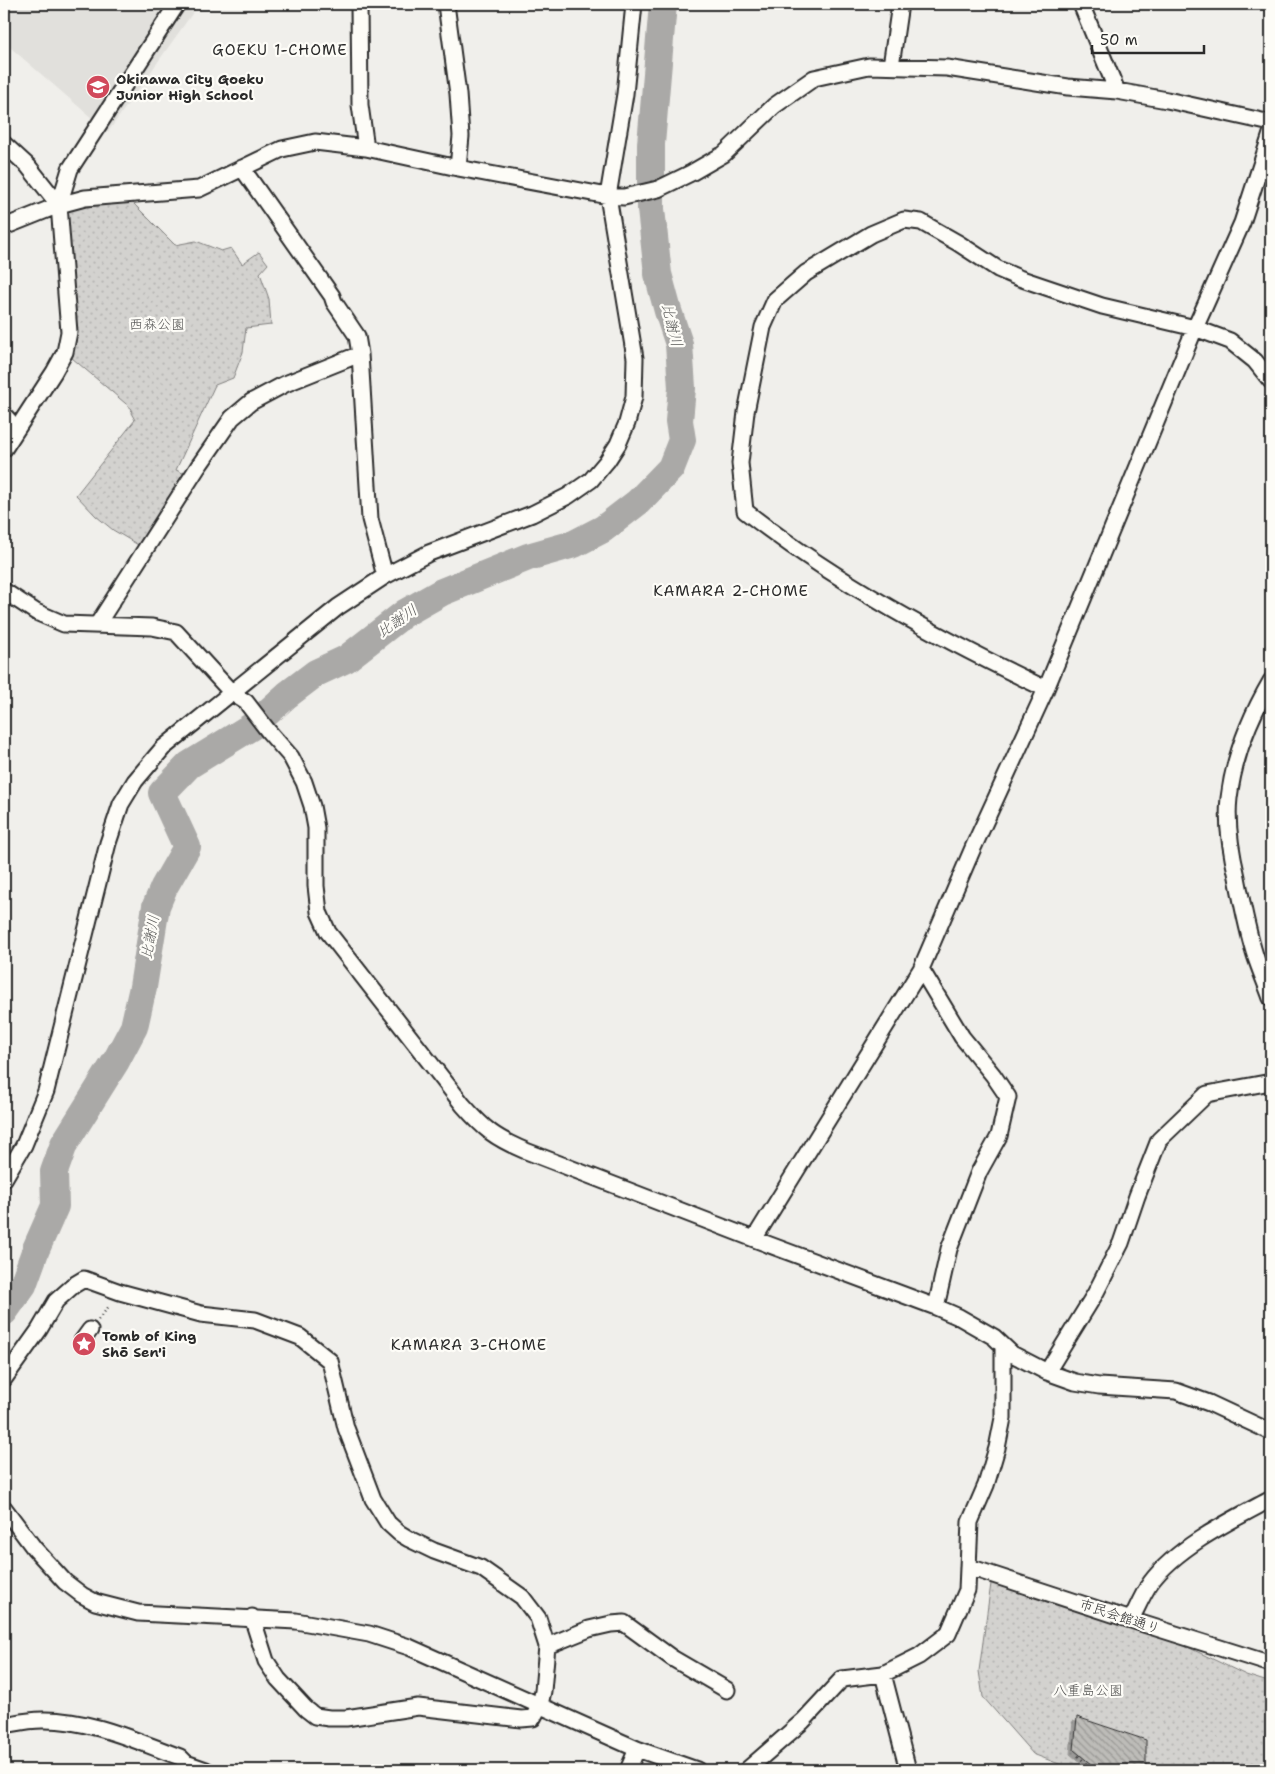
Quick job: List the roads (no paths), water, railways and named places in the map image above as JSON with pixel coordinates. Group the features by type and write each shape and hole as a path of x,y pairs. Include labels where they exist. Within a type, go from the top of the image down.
{"street":[{"path":"4,449 58,366 65,352 69,332 58,205 70,169 177,4"},
{"path":"359,4 360,105 366,148"},
{"path":"446,4 458,94 461,136 458,168"},
{"path":"4,1179 24,1145 46,1091 108,844 122,804 135,781 163,748 338,607 385,576 429,553 532,514 568,496 590,480 607,462 618,444 627,423 634,397 635,358 608,196 625,94 634,4"},
{"path":"890,66 900,4"},
{"path":"1081,4 1117,91"},
{"path":"4,227 58,205 85,198 199,189 282,149 316,142 366,148 458,168 608,196 624,197 658,189 724,154 774,106 814,78 869,66 947,68 1068,87 1117,91 1271,123"},
{"path":"754,1239 921,969 973,848 1046,689 1195,328 1242,223 1271,134"},
{"path":"4,144 28,166 58,205"},
{"path":"242,168 332,296 357,336 360,354 370,519 385,576"},
{"path":"1046,689 975,656 845,581 779,538 745,511 740,463 746,412 763,327 775,300 806,273 871,234 904,220 921,222 998,269 1020,278 1102,306 1195,328 1230,341 1255,361 1271,380"},
{"path":"97,625 198,467 232,418 251,402 285,384 360,354"},
{"path":"4,415 16,428"},
{"path":"4,591 36,612 64,624 152,627 176,632 232,692 246,702 291,757 304,782 312,806 316,828 316,886 319,912 328,932 462,1105 482,1126 505,1142 754,1239 936,1307 959,1317 994,1338 1012,1354 1047,1372 1075,1382 1099,1386 1176,1391 1209,1403 1271,1432"},
{"path":"1271,681 1245,732 1236,764 1229,799 1229,831 1235,871 1255,955 1271,998"},
{"path":"921,969 962,1037 1008,1097 999,1136 979,1172 949,1249 936,1307"},
{"path":"1047,1372 1096,1294 1121,1243 1158,1140 1207,1094 1271,1082"},
{"path":"4,1379 39,1330 56,1301 84,1279 120,1292 201,1314 255,1320 300,1337 330,1360 346,1428 373,1500 388,1523 409,1539 434,1551 481,1568 522,1597 538,1618 547,1646 540,1705 533,1718 521,1719 418,1707 346,1718 315,1716 278,1679 266,1661 252,1617"},
{"path":"747,1770 803,1721 842,1679 883,1674 919,1656 948,1634 967,1590 970,1522 986,1485 998,1448 1003,1418 1003,1346"},
{"path":"1131,1620 1150,1583 1168,1564 1220,1526 1271,1499"},
{"path":"4,1508 34,1548 65,1582 95,1602 138,1613 252,1617 296,1621 369,1634 409,1647 637,1749 697,1770"},
{"name":"市民会館通り","path":"969,1567 1271,1664"},
{"path":"547,1646 589,1629 624,1623 672,1658 727,1690"},
{"path":"883,1674 908,1770"},
{"path":"4,1725 41,1720 60,1720 90,1725 180,1757 186,1762 206,1770"},
{"path":"628,1770 637,1749"}],"waterway":[{"name":"比謝川","path":"4,1312 23,1285 55,1206 54,1172 64,1144 116,1061 134,1027 143,987 156,906 164,887 187,847 162,793 189,765 254,725 287,695 316,673 346,659 405,613 442,592 528,557 574,544 603,529 638,502 671,468 682,440 679,421 682,388 679,344 658,274 651,209 651,144 663,4"}],"place":[{"name":"Okinawa City Goeku Junior High School","path":"98,87"},
{"name":"Tomb of King Shō Sen'i","path":"84,1344"}],"district":[{"name":"GOEKU 1-CHOME","path":"280,50"},
{"name":"KAMARA 2-CHOME","path":"731,591"},
{"name":"KAMARA 3-CHOME","path":"469,1345"}],"park label":[{"name":"西森公園","path":"157,324"},
{"name":"八重島公園","path":"1088,1690"}]}
